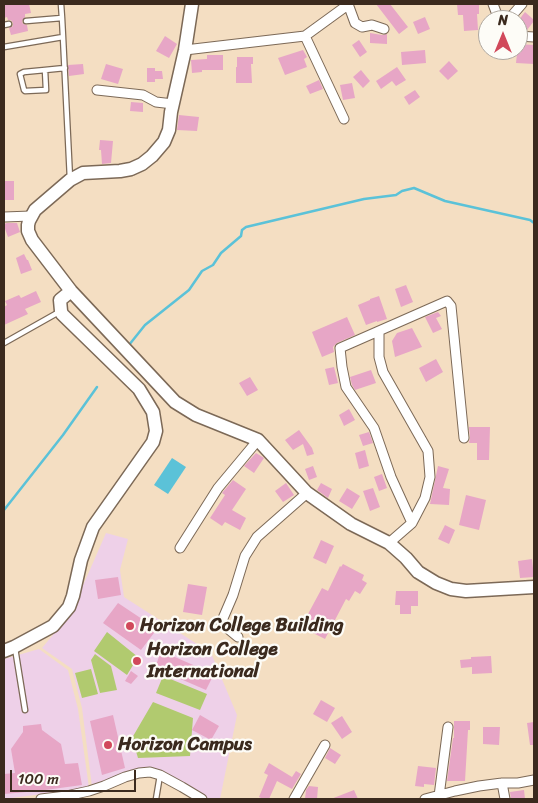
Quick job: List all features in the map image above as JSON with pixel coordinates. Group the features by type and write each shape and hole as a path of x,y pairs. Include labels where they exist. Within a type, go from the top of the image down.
{"street":[{"path":"192,4 169,130 164,142 152,156 142,164 131,169 83,173 70,180 35,210 31,216 28,221 28,230 32,240 71,291 175,402 196,415 258,440 307,493 350,524 389,543 418,572 436,583 466,592 534,587"},
{"path":"185,50 305,36 348,4 355,23 362,27 372,25 384,29"},
{"path":"305,36 344,119"},
{"path":"98,90 143,95 156,102 173,104"},
{"path":"4,218 31,216"},
{"path":"9,649 53,626 69,607 74,596 81,560 93,528 153,442 156,431 153,412 139,390 62,314 60,300 71,291"},
{"path":"412,523 391,478 374,428 346,387 340,348 447,301 451,306 464,438"},
{"path":"379,332 379,357 383,372 428,451 430,477 425,498 412,523 389,543"},
{"path":"180,548 218,488 258,440"},
{"path":"238,637 221,623 233,595 245,556 257,537 307,493"},
{"path":"440,796 448,727"},
{"path":"294,799 325,745"},
{"path":"41,799 89,791 139,773 150,772 160,775 202,799"},
{"path":"425,799 456,795 479,786 534,780"},
{"path":"502,783 505,799"}],"lane":[{"path":"61,4 70,180"},
{"path":"26,21 62,18"},
{"path":"4,47 63,37"},
{"path":"46,70 46,90 24,90 20,74 22,73 46,70 65,68"},
{"path":"4,343 61,311"},
{"path":"9,649 25,710"},
{"path":"156,799 160,775"}],"shaded area":[{"name":"Horizon College International","path":"106,533 128,539 120,570 124,597 211,653 237,715 220,799 208,799 170,775 155,770 92,787 82,708 72,669 42,648 67,618"},
{"path":"39,649 68,670 78,709 89,788 4,799 4,659"}],"green space":[{"path":"107,632 138,657 127,675 94,651"},
{"path":"95,654 111,666 117,690 100,693 91,660"},
{"path":"91,669 98,694 82,698 75,673"},
{"path":"163,676 207,694 200,710 156,693"},
{"path":"153,702 193,718 190,756 138,758 132,738"}],"water":[{"path":"172,458 186,467 168,494 154,485"}],"building":[{"path":"4,4 29,4 31,13 25,14 22,21 23,24 27,25 28,31 11,35 9,28 13,26 13,23 7,17 4,18"},
{"path":"376,4 390,4 408,27 399,34"},
{"path":"457,4 479,4 477,14 478,30 464,31 463,15 458,15"},
{"path":"528,15 534,21 528,29"},
{"path":"425,17 430,29 418,34 413,22"},
{"path":"370,33 387,34 387,44 370,43"},
{"path":"165,36 177,44 169,58 156,51"},
{"path":"359,40 367,52 360,57 352,45"},
{"path":"528,45 534,45 534,64 516,63 516,60 528,60"},
{"path":"303,50 307,57 304,59 307,67 285,75 278,58"},
{"path":"425,50 426,63 402,65 401,52"},
{"path":"207,55 223,55 223,70 202,70 202,72 192,73 191,60 207,59"},
{"path":"237,57 253,57 253,64 251,64 252,83 236,83"},
{"path":"449,61 458,71 448,80 439,71"},
{"path":"83,64 84,74 69,76 68,65"},
{"path":"106,64 123,69 118,84 101,79"},
{"path":"397,67 406,80 396,86 392,81 381,89 376,81"},
{"path":"147,68 155,68 155,71 162,71 163,79 147,82"},
{"path":"361,70 370,81 363,88 353,77"},
{"path":"319,80 323,89 310,94 306,86"},
{"path":"352,83 355,98 343,100 340,85"},
{"path":"415,90 420,97 409,105 404,97"},
{"path":"131,102 143,103 143,112 130,111"},
{"path":"179,115 199,117 197,131 177,130"},
{"path":"100,140 113,141 111,163 102,164 101,150 99,150"},
{"path":"4,181 14,181 14,200 4,200"},
{"path":"7,223 17,223 20,232 8,237 4,226"},
{"path":"24,254 32,270 21,274 16,258"},
{"path":"406,285 413,302 401,307 395,289"},
{"path":"36,291 41,302 25,309 28,314 4,325 4,307 7,305 5,301 19,295 21,298"},
{"path":"379,296 387,319 366,325 358,305"},
{"path":"438,312 441,316 436,318 442,329 433,333 425,317"},
{"path":"347,317 355,335 337,343 333,347 334,352 322,357 312,332"},
{"path":"412,328 422,347 395,357 392,341 397,333"},
{"path":"436,359 443,372 426,382 419,368"},
{"path":"334,367 338,383 329,385 325,369"},
{"path":"371,370 376,383 355,390 350,377"},
{"path":"250,377 258,390 247,396 239,383"},
{"path":"349,409 355,420 344,426 339,415"},
{"path":"469,427 490,427 489,460 477,460 477,443 469,443"},
{"path":"299,430 314,454 307,456 303,444 293,450 285,440"},
{"path":"369,432 373,443 363,446 359,435"},
{"path":"365,450 369,466 359,469 355,453"},
{"path":"256,453 264,458 254,473 244,466"},
{"path":"313,466 317,477 309,480 305,469"},
{"path":"438,466 449,469 443,488 450,489 449,505 430,504"},
{"path":"382,474 387,488 379,491 374,477"},
{"path":"233,480 246,489 232,510 246,518 240,530 225,522 222,526 210,518 225,495 222,493"},
{"path":"286,483 294,495 283,502 275,491"},
{"path":"321,483 332,489 328,498 317,490"},
{"path":"347,488 360,496 352,509 339,501"},
{"path":"373,488 380,507 370,511 363,491"},
{"path":"466,495 486,500 479,530 459,525"},
{"path":"445,525 455,530 449,544 438,539"},
{"path":"321,540 334,546 326,564 313,558"},
{"path":"532,559 534,577 520,578 518,561"},
{"path":"343,564 364,575 362,580 367,583 360,594 355,591 349,601 346,599 325,639 301,627 322,588 328,591 340,566"},
{"path":"118,577 121,595 98,599 95,580"},
{"path":"188,584 207,587 202,615 183,612"},
{"path":"396,591 418,591 418,606 411,606 411,614 400,614 400,605 395,605"},
{"name":"Horizon College Building","path":"118,603 157,629 141,650 103,623"},
{"path":"161,651 214,674 206,690 155,668"},
{"path":"491,656 492,673 472,674 472,667 461,668 460,660 471,659 471,657"},
{"path":"131,671 138,676 131,684 125,681"},
{"path":"321,700 335,708 327,722 313,714"},
{"name":"Horizon Campus","path":"113,715 125,768 102,775 90,721"},
{"path":"200,715 219,726 211,740 192,730"},
{"path":"342,716 352,732 342,739 331,723"},
{"path":"454,721 470,721 465,781 447,781 454,738"},
{"path":"534,722 534,745 530,745 527,723"},
{"path":"41,724 42,730 61,744 65,764 78,763 82,785 4,794 4,774 15,773 11,749 23,732 23,726"},
{"path":"483,727 500,727 499,745 483,744"},
{"path":"330,748 341,755 335,764 325,758"},
{"path":"269,763 292,777 296,771 301,774 292,789 277,781 269,799 263,799 259,797 268,775 264,773"},
{"path":"418,766 436,768 434,785 424,784 424,787 415,786"},
{"path":"309,786 318,787 317,799 305,799 306,790"},
{"path":"354,790 358,799 331,799"},
{"path":"524,790 525,799 511,799 510,792"}],"waterway":[{"path":"129,345 145,325 189,290 202,271 213,265 221,253 241,236 242,230 246,227 364,199 396,195 402,191 414,188 445,201 530,220 534,223"},
{"path":"4,510 63,435 97,387"}],"place":[{"name":"Horizon College Building","path":"130,626"},
{"name":"Horizon College International","path":"137,661"},
{"name":"Horizon Campus","path":"108,745"}]}
